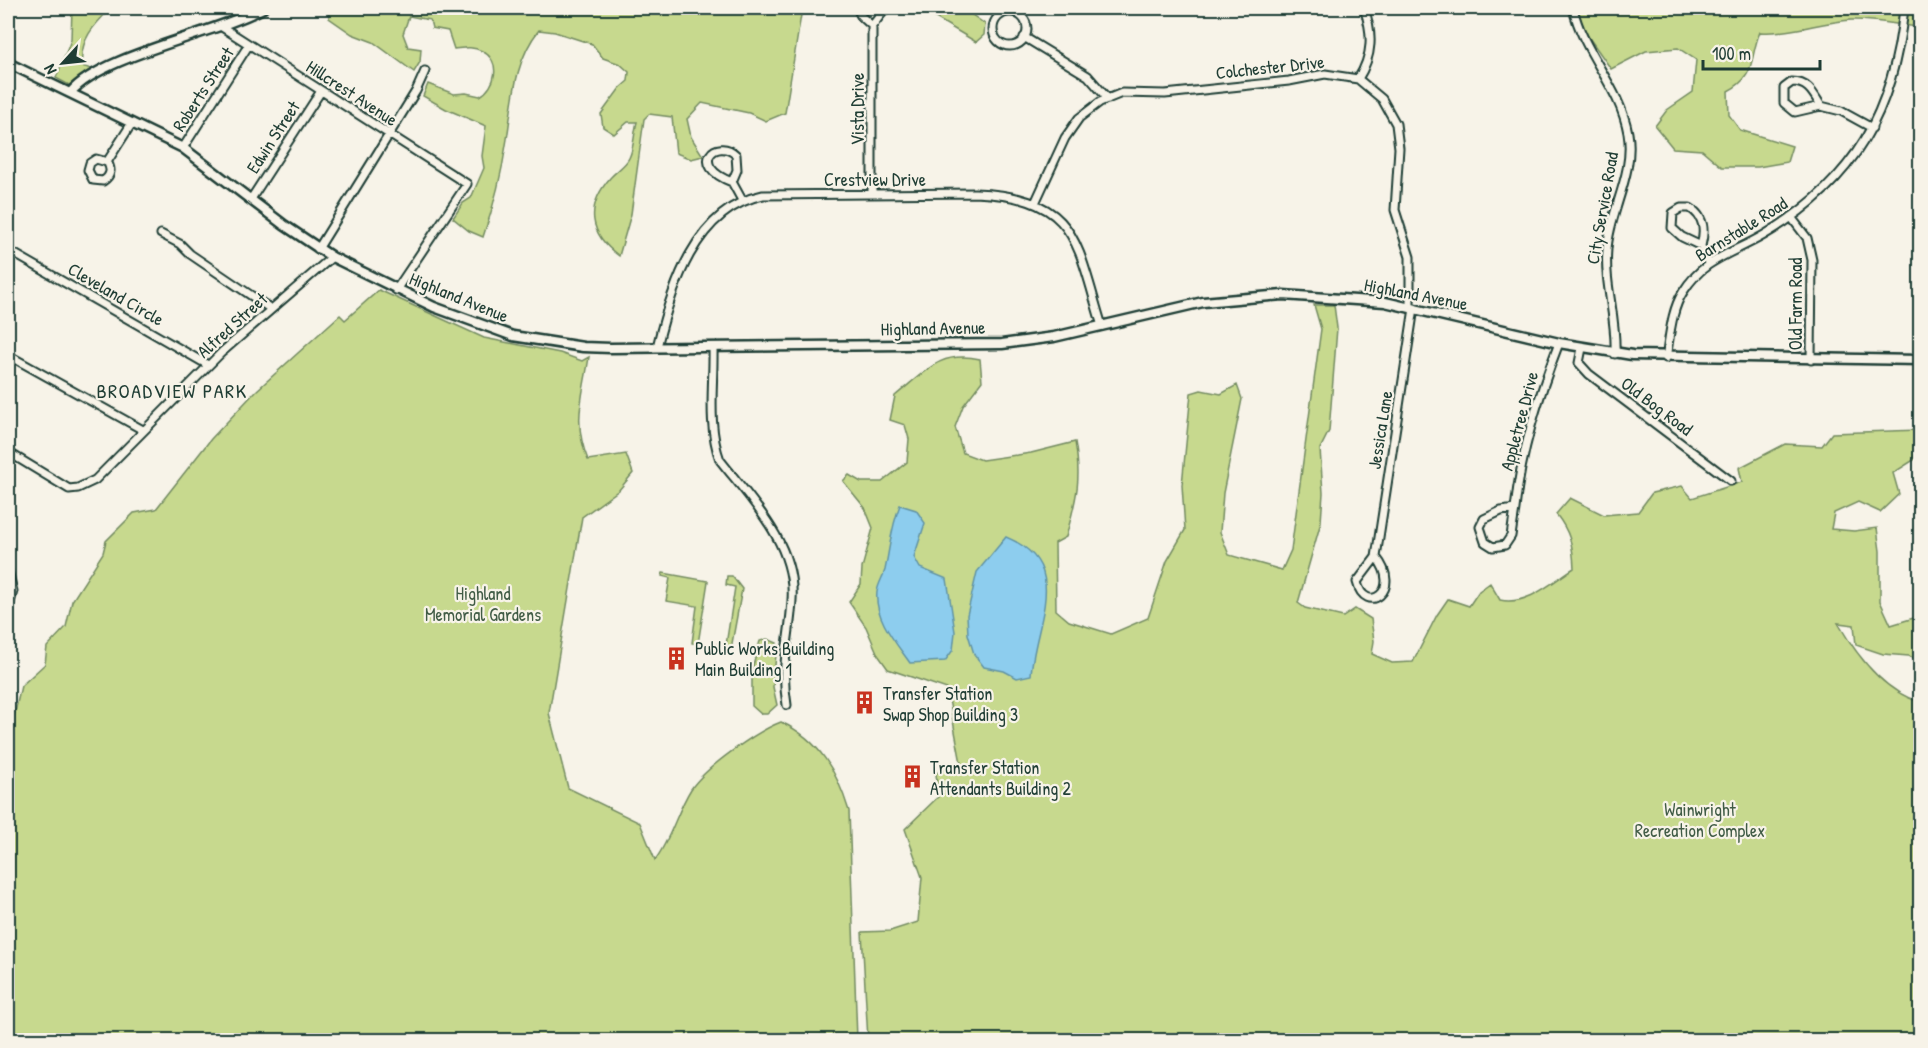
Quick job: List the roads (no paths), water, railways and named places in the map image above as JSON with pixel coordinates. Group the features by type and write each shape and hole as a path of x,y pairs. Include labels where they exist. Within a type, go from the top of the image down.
{"street":[{"path":"71,92 78,84 113,65 222,27 263,8"},
{"path":"857,8 861,16 872,26 886,8"},
{"path":"1358,79 1371,47 1364,8"},
{"name":"City Service Road","path":"1573,8 1590,51 1616,96 1628,133 1628,165 1607,245 1605,274 1616,330 1616,354"},
{"name":"Barnstable Road","path":"1666,358 1679,300 1708,263 1750,243 1818,198 1837,179 1872,128 1890,88 1900,43 1904,8"},
{"path":"1008,12 1018,14 1027,27 1024,37 1010,45 999,41 993,31 995,21 1008,12"},
{"name":"Vista Drive","path":"872,26 872,194"},
{"name":"Hillcrest Avenue","path":"222,27 248,46 467,184 396,290"},
{"path":"1024,37 1088,76 1108,99"},
{"name":"Roberts Street","path":"183,148 248,46"},
{"name":"Highland Avenue","path":"8,63 183,148 318,249 332,257 396,290 462,319 527,340 583,347 1002,344 1054,337 1203,302 1265,295 1335,297 1412,307 1559,343 1616,354 1666,358 1920,360"},
{"path":"318,249 389,135 425,71"},
{"name":"Colchester Drive","path":"1035,203 1065,138 1079,118 1108,99 1122,93 1165,94 1325,75 1358,79"},
{"name":"Jessica Lane","path":"1358,79 1382,99 1396,124 1399,148 1395,210 1410,257 1412,307 1376,557 1357,582 1362,594 1369,598 1377,598 1384,593 1387,586 1383,565 1376,557"},
{"path":"1821,106 1811,89 1801,82 1792,82 1784,88 1784,104 1795,112 1821,106 1841,111 1872,128"},
{"name":"Edwin Street","path":"251,199 321,91"},
{"path":"107,162 132,123"},
{"path":"732,182 737,170 736,155 730,149 721,148 711,153 708,162 710,170 716,176 732,182 743,202"},
{"name":"Crestview Drive","path":"657,347 670,298 694,248 711,227 743,202 763,195 1001,194 1035,203 1063,221 1077,243 1102,326"},
{"path":"1701,246 1682,237 1672,228 1673,213 1681,208 1690,208 1701,218 1703,231 1701,246 1708,263"},
{"name":"Old Farm Road","path":"1791,217 1807,238 1812,260 1811,360"},
{"path":"161,234 180,244 190,254 271,309"},
{"name":"Cleveland Circle","path":"8,250 208,365"},
{"name":"Alfred Street","path":"8,452 56,484 75,489 95,480 208,365 332,257"},
{"name":"Appletree Drive","path":"1515,509 1501,511 1484,519 1480,527 1485,542 1493,547 1505,545 1511,536 1515,509 1522,456 1544,382 1559,343"},
{"path":"714,347 712,425 718,453 787,553 792,575 792,598 782,671 787,705"},
{"name":"Old Bog Road","path":"1582,348 1579,363 1589,374 1731,481"},
{"path":"8,355 143,430"},
{"path":"8,570 13,591 8,611"}],"water":[{"path":"900,505 916,510 925,523 914,557 920,568 947,579 955,632 953,650 945,661 910,663 887,630 879,611 878,589 885,570"},
{"path":"1006,537 1027,549 1039,563 1045,579 1045,597 1031,675 1017,678 1004,671 984,667 974,654 968,634 967,615 977,572"}],"place":[{"name":"Public Works Building Main Building 1","path":"677,658"},
{"name":"Transfer Station Swap Shop Building 3","path":"865,703"},
{"name":"Transfer Station Attendants Building 2","path":"912,777"}],"district":[{"name":"BROADVIEW PARK","path":"172,390"}],"park label":[{"name":"Highland Memorial Gardens","path":"483,603"},
{"name":"Wainwright Recreation Complex","path":"1700,819"}]}
